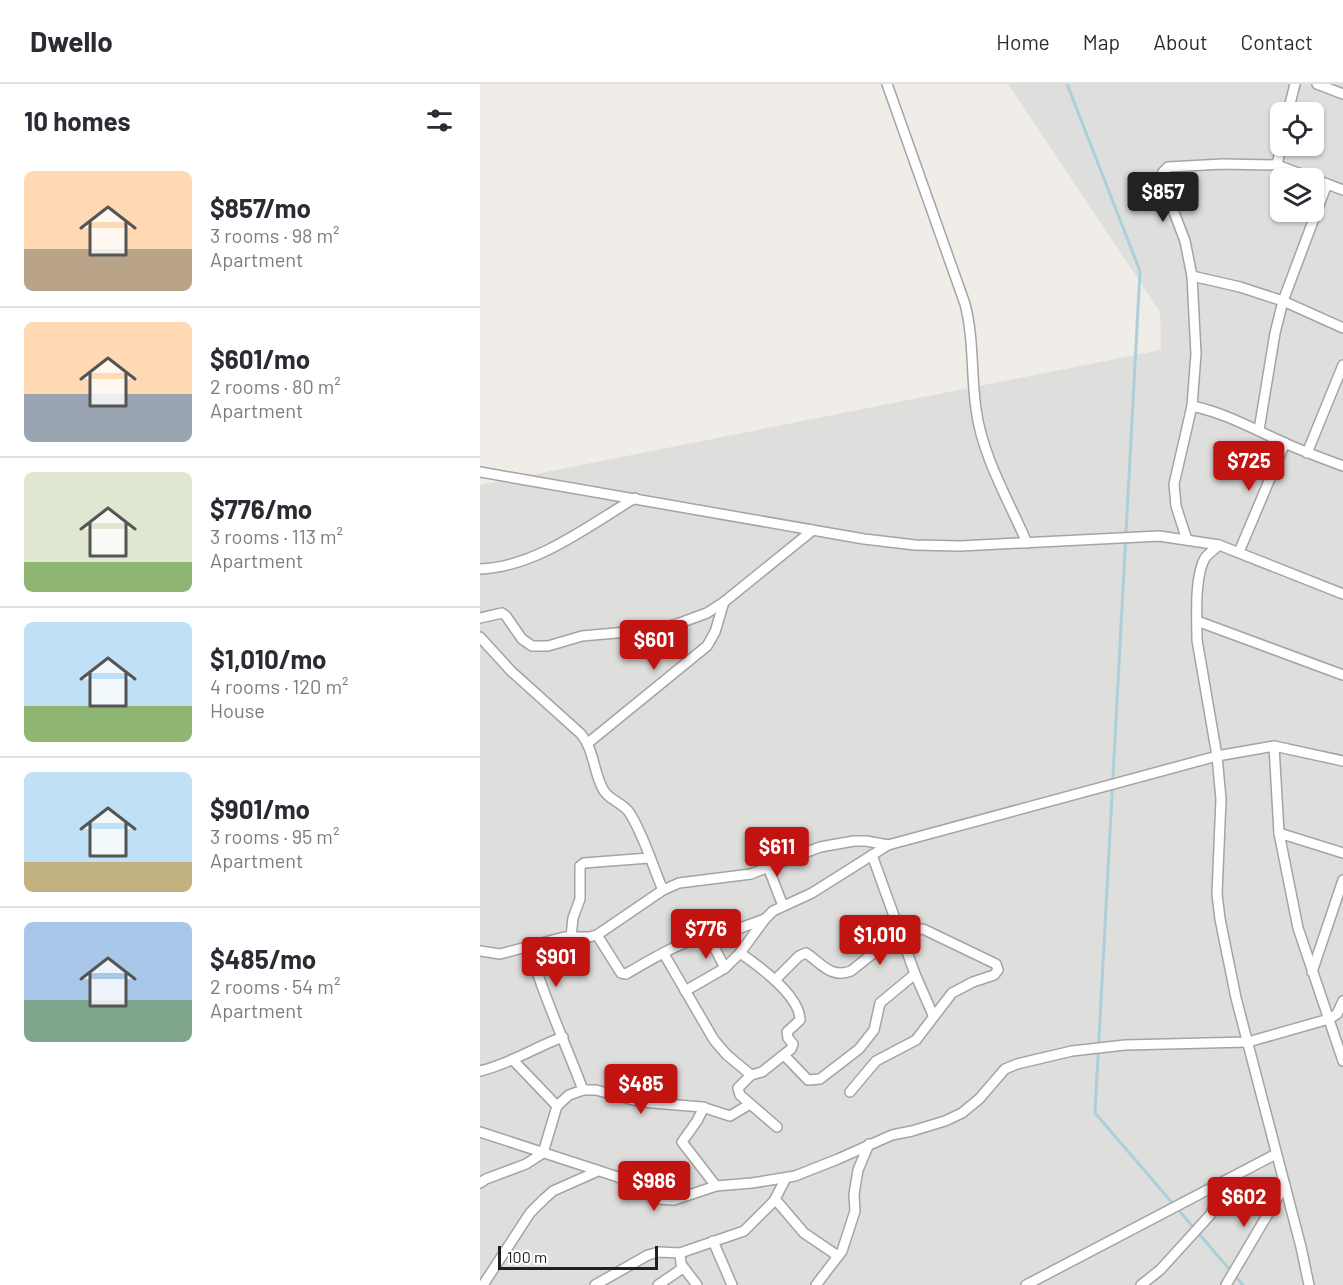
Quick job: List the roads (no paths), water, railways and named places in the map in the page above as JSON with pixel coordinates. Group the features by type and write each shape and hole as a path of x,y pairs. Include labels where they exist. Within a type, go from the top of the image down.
{"street":[{"path":"887,84 965,304 971,327 976,410 981,434 1027,543"},
{"path":"1290,102 1295,84"},
{"path":"1317,84 1343,94"},
{"path":"1276,165 1278,156"},
{"path":"1187,540 1176,506 1174,484 1192,406 1196,354 1192,276 1185,241 1161,178 1168,167 1212,164 1276,165 1284,168"},
{"path":"1324,183 1343,190"},
{"path":"1259,430 1275,333 1283,301 1327,184"},
{"path":"1192,276 1240,287 1283,301 1343,328"},
{"path":"1307,453 1338,389 1343,364"},
{"path":"1192,406 1212,410 1307,453 1343,466"},
{"path":"1239,552 1285,443"},
{"path":"480,472 864,539 915,545 960,546 1159,536 1219,545 1343,594"},
{"path":"480,570 498,569 539,555 635,498"},
{"path":"480,618 502,613 522,639 532,646 549,646 582,636 650,630 677,624 706,613 724,602 813,530"},
{"path":"1219,545 1206,558 1200,574 1197,621 1197,640 1217,756 1222,818 1217,894 1222,930 1248,1042 1309,1285"},
{"path":"588,743 707,646 715,632 724,602"},
{"path":"1197,621 1343,675"},
{"path":"480,639 588,743 603,789 608,796 627,810 635,822 663,890"},
{"path":"1274,746 1279,833 1298,928 1343,1061"},
{"path":"597,935 623,974 698,938 710,939 765,919 783,906 812,893 888,845 1217,756 1274,746 1343,761"},
{"path":"1279,833 1343,853"},
{"path":"480,951 500,954 557,938 597,935 663,890 687,881 732,878 751,874 820,847 854,841 888,845"},
{"path":"872,855 915,974 933,1015"},
{"path":"571,937 573,918 580,899 580,866 584,863 650,858"},
{"path":"768,867 783,906"},
{"path":"1312,972 1343,880"},
{"path":"686,992 725,968 740,953 765,919"},
{"path":"775,980 802,954 806,953 834,974 839,975 851,971 900,932 923,929 996,964 998,970 994,975 972,982 952,993 916,1040 876,1062 850,1092"},
{"path":"710,939 725,968"},
{"path":"529,947 539,982 583,1090"},
{"path":"740,953 764,969 775,980 797,1008 801,1017 787,1032 793,1047 762,1072 751,1075 738,1088 750,1104 777,1127"},
{"path":"664,954 714,1040 727,1055 751,1075"},
{"path":"784,1055 808,1080 820,1078 859,1049 874,1030 880,1003 915,974"},
{"path":"480,1132 625,1180 646,1194 665,1201 674,1200 716,1186 795,1176 892,1135 945,1121 962,1113 979,1099 1005,1069 1017,1064 1072,1051 1125,1044 1248,1042 1329,1019 1341,1011 1343,1001"},
{"path":"480,1071 513,1060 563,1037"},
{"path":"513,1060 557,1106"},
{"path":"480,1183 526,1164 543,1153 557,1106 569,1095 583,1090 596,1090 641,1102 704,1107 730,1116 750,1104"},
{"path":"704,1107 682,1142 716,1186"},
{"path":"816,1285 838,1256 849,1231 855,1210 854,1194 858,1170 869,1144"},
{"path":"1026,1285 1276,1154"},
{"path":"483,1285 530,1213 544,1199 553,1191 598,1171"},
{"path":"595,1285 648,1255 659,1252 680,1253 744,1231 775,1198 786,1178"},
{"path":"1141,1285 1160,1270 1211,1214 1216,1201 1217,1185"},
{"path":"1226,1285 1285,1185"},
{"path":"775,1198 804,1233 838,1256"},
{"path":"713,1241 732,1285"},
{"path":"680,1253 683,1268 697,1285"},
{"path":"658,1285 683,1268"}],"waterway":[{"path":"1067,84 1140,271 1095,1113 1243,1285"}]}
